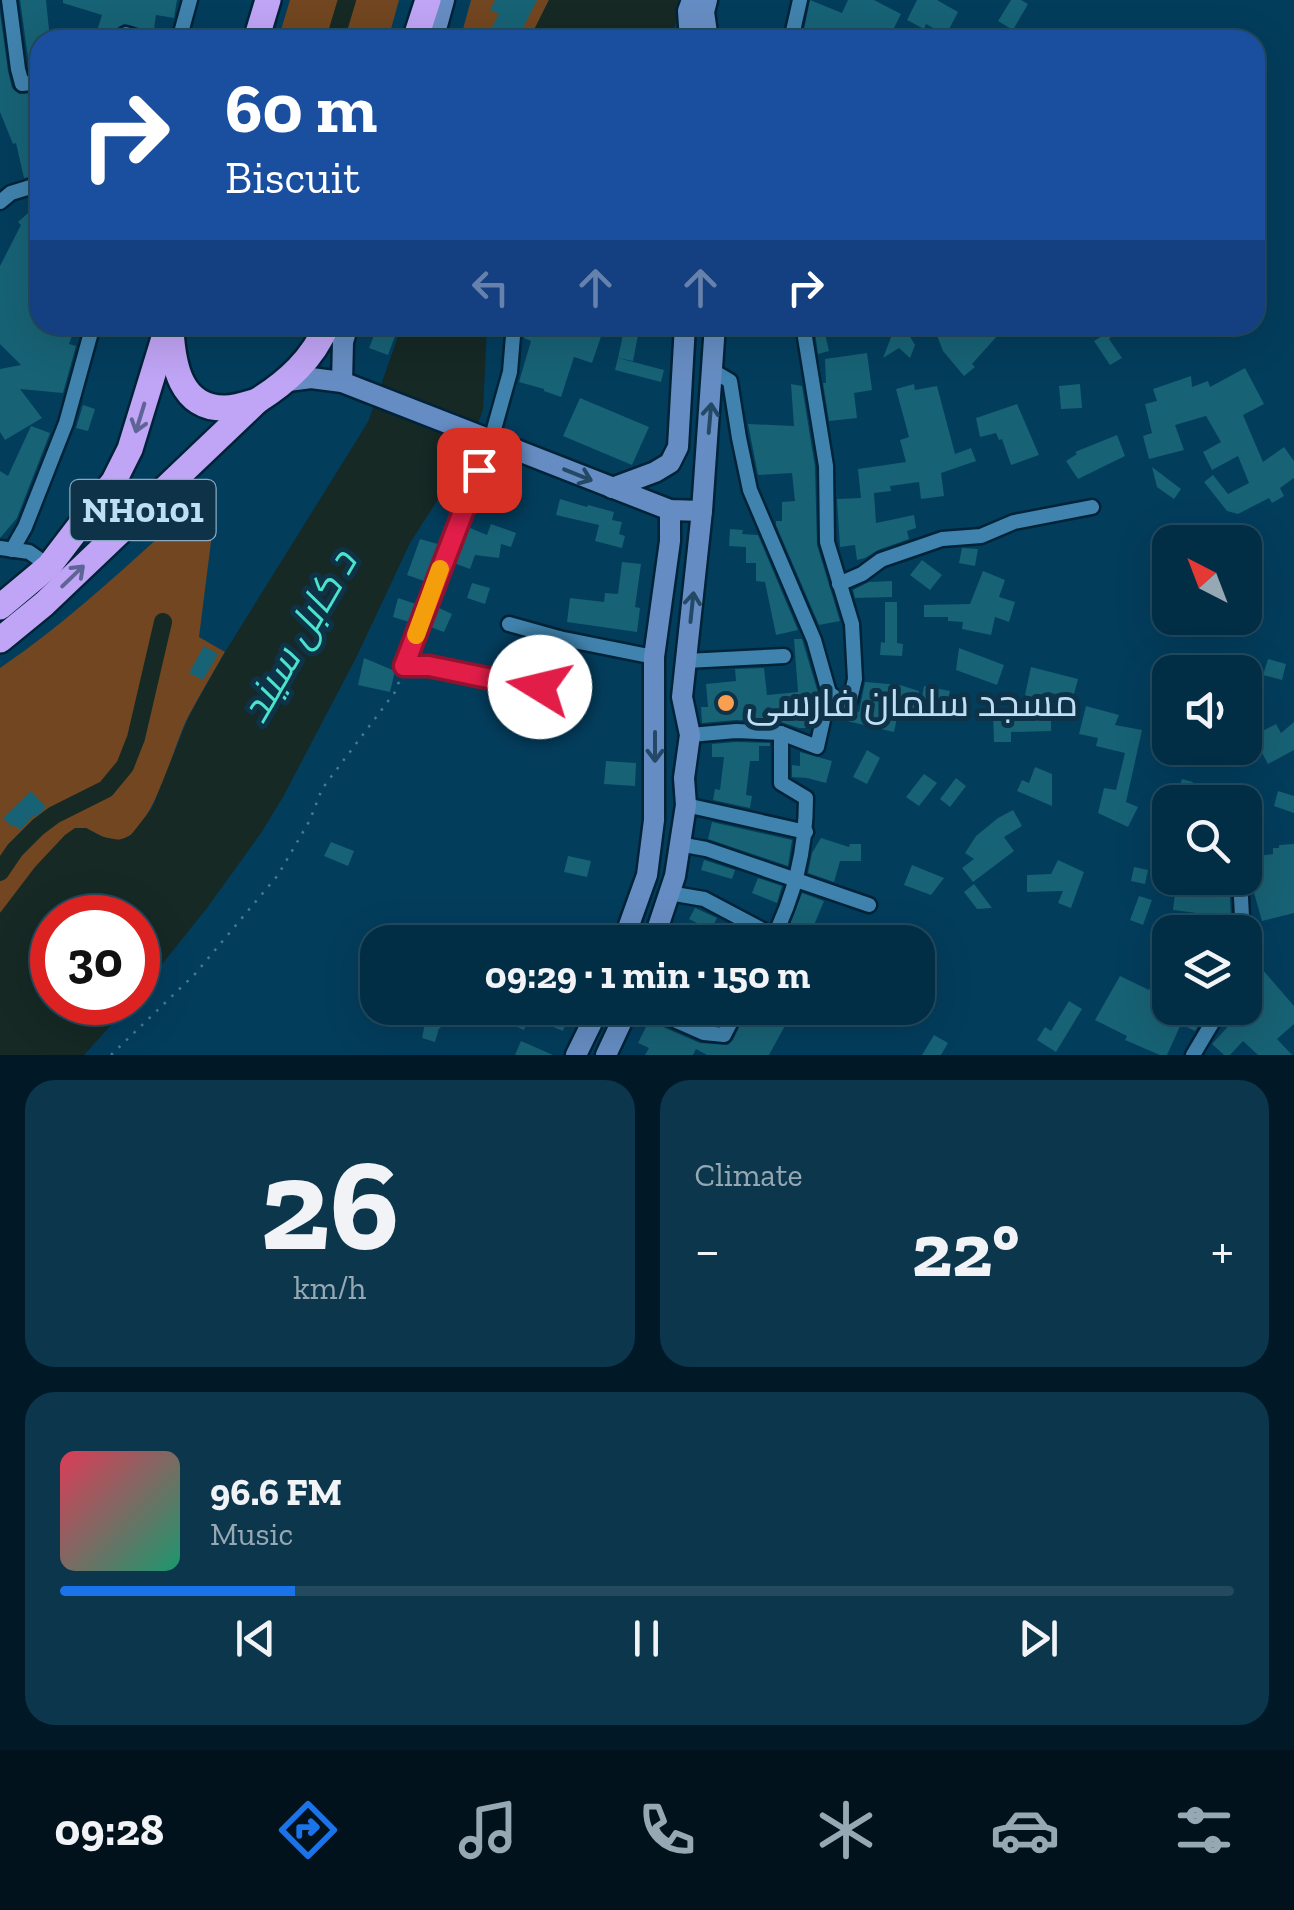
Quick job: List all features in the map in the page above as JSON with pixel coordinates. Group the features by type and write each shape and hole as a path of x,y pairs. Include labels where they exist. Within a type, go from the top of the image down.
{"highway":[{"path":"259,30 268,0"},
{"path":"419,30 428,0"},
{"name":"NH0101","path":"0,607 49,566 114,481 130,449 166,335"},
{"name":"NH0101","path":"171,335 176,371 186,390 210,406 226,408 257,401"},
{"name":"NH0101","path":"0,640 44,604 257,401 288,381 321,335"}],"main road":[{"path":"436,30 444,0"},
{"path":"689,30 688,11 692,0"},
{"path":"707,0 707,30"},
{"path":"342,382 345,335"},
{"path":"612,488 670,463 678,447 684,335"},
{"path":"658,925 675,876 686,805 684,778 690,734 682,697 702,511 715,335"},
{"path":"288,381 311,378 342,382 670,510 702,511"},
{"path":"629,925 647,874 654,820 654,657 670,540 670,510"},
{"path":"576,1055 590,1025"},
{"path":"606,1055 620,1025"}],"street":[{"path":"10,0 18,69 22,84 30,83"},
{"path":"182,30 190,0"},
{"path":"794,30 800,0"},
{"path":"0,202 11,193 30,187"},
{"path":"6,549 24,526 66,424 90,335"},
{"path":"513,335 510,372 404,666 429,666 538,688 560,638"},
{"path":"805,335 826,466 827,542 852,624 855,679 850,700 842,702 830,693"},
{"path":"690,734 780,733 818,746 830,693 814,640 750,490 730,381 714,371"},
{"path":"840,584 881,560 942,539 981,536 1014,522 1092,507"},
{"path":"6,549 30,552 49,566"},
{"path":"509,624 654,657"},
{"path":"686,661 784,656"},
{"path":"778,925 796,878 806,832 806,798 781,783 780,733"},
{"path":"686,805 806,832"},
{"path":"679,844 706,848 870,905"},
{"path":"670,894 704,899 749,925"},
{"path":"686,1025 704,1033 724,1035 729,1025"},
{"path":"1194,1055 1212,1025"}],"path":[{"path":"111,1055 195,974 278,875 310,820 322,789 395,692 404,666"}],"shaded area":[{"path":"290,0 399,0 391,30 281,30"},
{"path":"471,0 549,0 534,30 463,30"},
{"path":"199,501 215,510 199,637 225,652 187,719 152,805 133,833 122,839 108,838 86,828 0,913 0,668 78,609"}],"water":[{"path":"549,0 682,0 674,30 534,30"},
{"name":"د کابل سيند","path":"398,335 487,335 483,410 465,457 410,543 356,658 261,833 160,967 160,895 30,895 30,1025 111,1025 84,1055 0,1055 0,913 35,867 75,828 119,840 131,835 152,808 189,716 368,422"}],"building":[{"path":"20,0 46,0 49,30 30,30 30,72"},
{"path":"177,0 174,18 156,15 154,30 124,24 116,30 97,30 102,15 63,3"},
{"path":"495,0 537,0 522,30 492,27 499,14 490,10"},
{"path":"810,0 842,13 848,0 874,0 901,14 893,30 804,30"},
{"path":"917,0 937,0 958,12 949,30 937,30 926,24 924,29 907,20"},
{"path":"1011,0 1028,4 1013,30 998,21"},
{"path":"0,13 12,88 19,94 30,93 30,176 24,178 16,143 13,144 0,112"},
{"path":"30,211 30,335 72,335 69,344 76,346 63,393 20,389 42,418 5,440 0,432 0,369 21,365 0,344 0,266 21,225 18,222"},
{"path":"374,335 395,335 388,355 369,348"},
{"path":"602,335 592,363 574,357 561,397 519,382 531,341 524,338"},
{"path":"623,335 638,335 633,361 618,358"},
{"path":"815,335 825,335 829,351 818,354"},
{"path":"892,335 909,335 915,345 910,358 899,348 883,358"},
{"path":"937,335 998,335 964,376 943,351"},
{"path":"1112,335 1109,339 1122,358 1110,365 1094,341"},
{"path":"867,353 872,390 854,393 857,418 829,421 823,383 825,359"},
{"path":"618,358 664,370 661,382 615,370"},
{"path":"1245,368 1264,404 1243,415 1263,462 1284,447 1294,461 1294,478 1280,488 1284,496 1272,503 1269,498 1238,514 1227,511 1204,482 1213,475 1228,494 1249,483 1238,456 1212,470 1203,452 1221,442 1206,416 1175,425 1184,450 1149,459 1143,436 1152,433 1145,404 1157,401 1153,389 1191,376 1192,387 1208,381 1210,387"},
{"path":"791,384 802,386 815,467 817,545 840,621 819,625 776,525 776,521 782,521 782,502 795,501 792,473 758,475 748,424 794,426"},
{"path":"914,384 915,390 937,386 955,454 971,448 976,461 941,473 944,496 921,499 919,482 890,486 891,491 874,493 876,523 914,515 916,528 907,531 909,539 857,560 855,545 840,547 837,499 861,498 858,469 906,462 900,440 909,437 896,389"},
{"path":"1080,384 1082,408 1061,409 1059,386"},
{"path":"580,398 649,427 632,465 563,436"},
{"path":"1017,404 1039,455 1011,465 1002,439 996,433 980,437 976,418"},
{"path":"83,405 95,409 88,431 76,428"},
{"path":"31,426 50,433 17,518 0,538 0,471 8,476"},
{"path":"1117,435 1125,456 1078,479 1066,461 1075,452"},
{"path":"1152,467 1181,489 1174,499 1157,487"},
{"path":"560,499 614,512 612,520 622,522 622,548 595,541 599,525 556,515"},
{"path":"491,524 516,533 511,547 501,544 499,558 475,555 470,569 454,563 468,527 487,535"},
{"path":"730,529 758,535 798,630 776,635 765,582 756,581 756,563 746,563 746,547 729,546"},
{"path":"420,539 438,544 424,581 407,575"},
{"path":"962,548 978,549 975,566 959,563"},
{"path":"922,560 942,575 930,590 910,575"},
{"path":"622,562 641,564 635,607 640,608 637,632 567,622 570,598 604,602 605,593 618,594"},
{"path":"983,571 1005,580 999,597 1015,602 1009,622 995,617 991,635 962,629 963,622 948,621 948,617 924,617 924,605 970,604"},
{"path":"892,581 892,597 855,598 853,590 869,582"},
{"path":"472,583 490,588 485,604 467,598"},
{"path":"398,598 416,604 409,622 393,617"},
{"path":"885,602 897,602 897,643 903,644 902,656 880,655 881,642 885,643"},
{"path":"437,607 452,614 444,632 430,627"},
{"path":"794,639 802,639 818,693 814,713 808,712 810,728 781,722 702,723 701,707 708,707 706,684 736,681 735,669 764,668 767,695 798,692"},
{"path":"521,641 535,645 529,668 515,665"},
{"path":"204,646 218,654 203,680 189,673"},
{"path":"959,648 1004,665 997,685 956,670"},
{"path":"364,658 395,671 390,692 358,685"},
{"path":"1268,659 1286,664 1282,680 1263,675"},
{"path":"1031,667 1078,679 1073,698 1051,693 1051,705 1025,695"},
{"path":"865,682 919,691 915,715 898,713 894,732 834,718 836,711 859,712"},
{"path":"924,686 950,691 946,708 921,703"},
{"path":"545,697 559,698 558,726 542,725"},
{"path":"1086,706 1119,715 1115,725 1142,730 1126,802 1138,807 1128,827 1098,813 1104,788 1116,790 1125,753 1096,746 1098,738 1079,734"},
{"path":"1051,710 1051,731 1011,732 1011,742 994,742 993,711"},
{"path":"1294,722 1294,750 1268,764 1262,753 1262,731 1276,724 1281,733"},
{"path":"770,743 759,746 759,761 750,761 746,795 752,796 750,808 713,800 715,789 720,790 724,757 712,757 712,744"},
{"path":"867,750 880,758 867,784 853,777"},
{"path":"800,752 832,761 826,783 792,777 792,765 800,766"},
{"path":"606,761 636,763 635,786 604,784"},
{"path":"1035,767 1052,774 1052,806 1017,791 1022,780 1029,783"},
{"path":"924,774 937,783 919,806 906,797"},
{"path":"956,778 966,786 950,807 940,799"},
{"path":"31,791 46,807 20,830 3,818"},
{"path":"1278,791 1294,796 1294,813 1274,806"},
{"path":"1013,810 1022,826 1004,837 1014,851 973,882 962,868 974,859 965,853 976,836"},
{"path":"712,822 792,840 788,866 708,839"},
{"path":"821,838 849,847 861,844 861,861 840,861 834,882 808,873 812,853"},
{"path":"331,842 354,851 348,866 324,856"},
{"path":"1294,844 1294,913 1262,921 1255,895 1262,895 1262,855 1273,854 1273,848"},
{"path":"568,856 591,861 587,877 564,872"},
{"path":"704,860 735,870 732,879 701,870"},
{"path":"1058,860 1084,872 1071,908 1058,903 1063,891 1027,892 1027,875 1051,874"},
{"path":"912,865 944,878 931,895 904,885"},
{"path":"1134,867 1148,870 1145,884 1131,881"},
{"path":"758,878 782,886 777,903 752,893"},
{"path":"974,884 992,908 977,909 964,892"},
{"path":"802,893 824,901 814,925 790,925"},
{"path":"1175,895 1230,895 1231,915 1173,910"},
{"path":"1139,896 1152,900 1143,925 1130,920"},
{"path":"695,908 717,918 714,925 689,919"},
{"path":"1262,969 1294,1006 1294,1024 1277,1039 1292,1055 1258,1055 1243,1041 1230,1055 1224,1055 1212,1044 1229,1025 1262,1025"},
{"path":"1120,976 1149,990 1152,983 1152,1025 1181,1025 1167,1055 1160,1055 1125,1040 1127,1036 1095,1020"},
{"path":"1069,1001 1082,1009 1056,1052 1037,1040 1045,1027 1051,1031"},
{"path":"425,1025 441,1025 435,1042 422,1038"},
{"path":"647,1025 658,1025 700,1043 728,1045 740,1025 785,1025 769,1055 707,1055 696,1049 693,1055 645,1055 649,1048 638,1043"},
{"path":"934,1035 948,1043 941,1055 922,1055"},
{"path":"521,1041 553,1055 515,1055"}],"waterway":[{"path":"338,30 347,0"},
{"path":"0,872 38,827 106,789 125,766 136,738 163,622"}],"slow traffic":[{"path":"416,635 440,569"}],"place":[{"name":"مسجد سلمان فارسی","path":"726,703"}],"route":[{"path":"479,470 404,666 429,666 540,687"}]}
